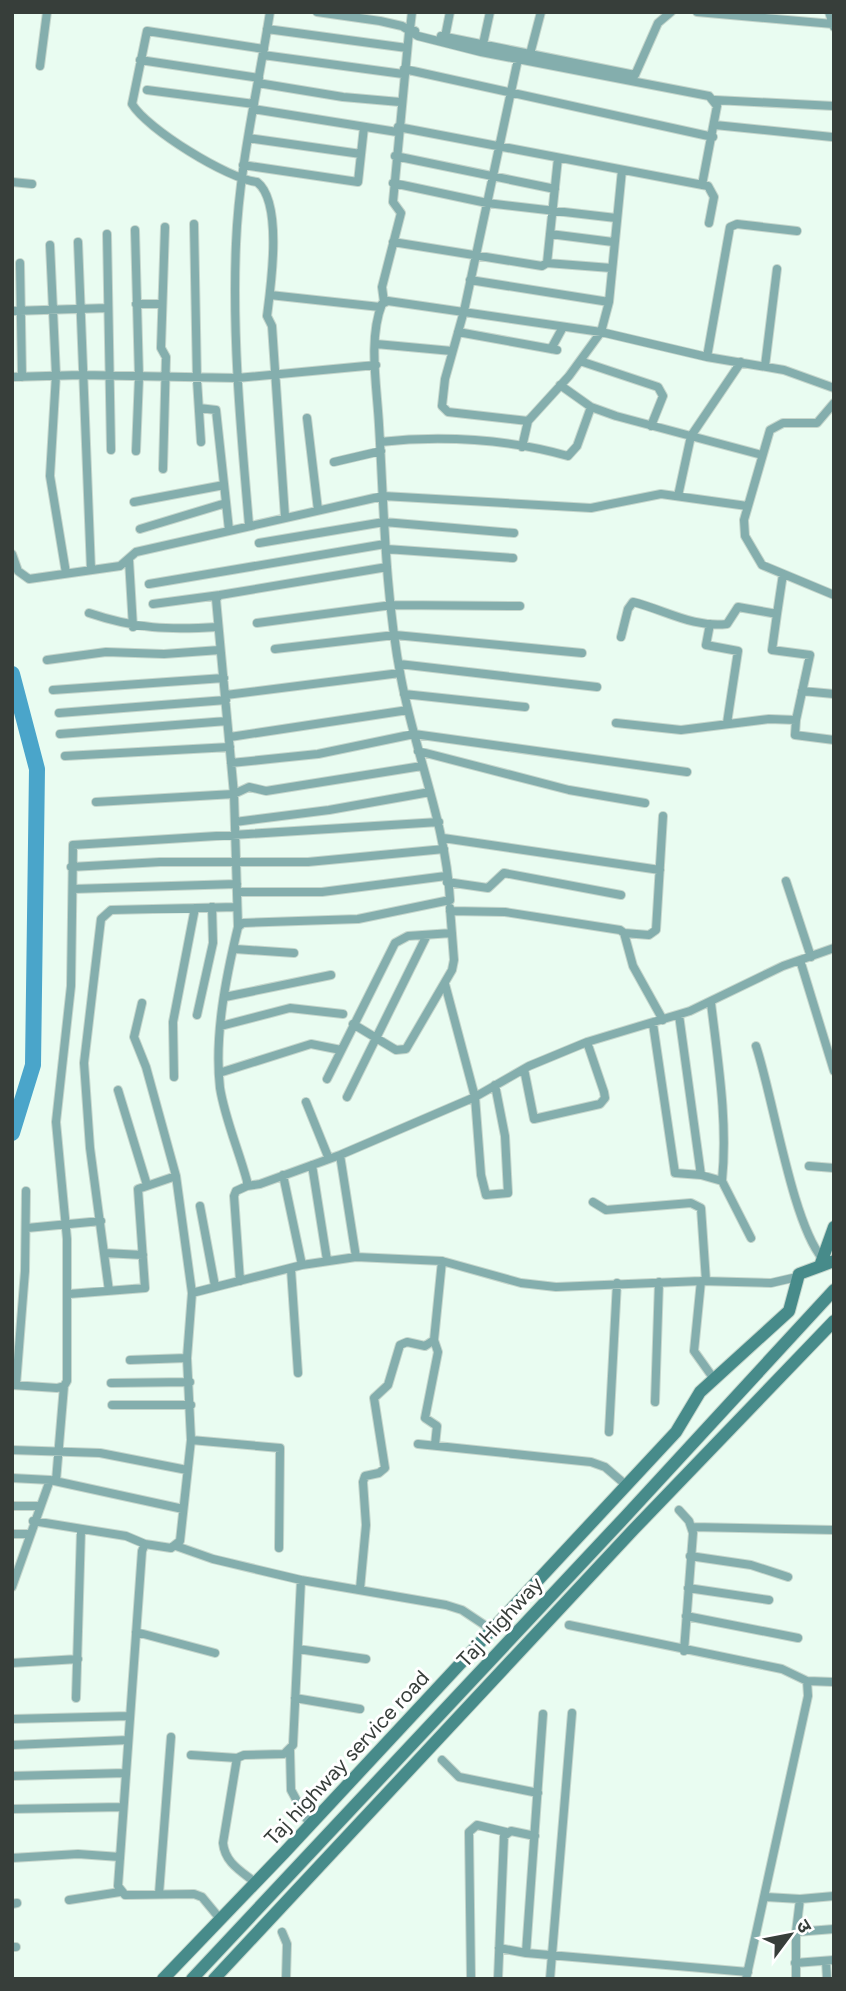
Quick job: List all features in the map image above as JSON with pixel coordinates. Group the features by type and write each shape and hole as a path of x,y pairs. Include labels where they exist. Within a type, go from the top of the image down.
{"main road":[{"path":"797,1277 825,1262 834,1227"},
{"name":"Taj highway service road","path":"163,1979 256,1883 676,1432 693,1401 789,1311 797,1277"},
{"name":"Taj Highway","path":"192,1979 834,1290"},
{"path":"214,1979 634,1529 834,1321"}],"street":[{"path":"40,66 47,12"},
{"path":"249,525 237,378 236,243 243,165 270,12"},
{"path":"317,12 380,17 402,26 409,32 518,59 695,93 715,100 834,106"},
{"path":"412,12 411,29 635,75 658,23 671,12"},
{"path":"445,37 450,12"},
{"path":"483,44 490,12"},
{"path":"530,54 541,12"},
{"path":"697,12 833,26 829,12"},
{"path":"267,29 407,48"},
{"path":"285,517 272,326 267,316 272,217 269,198 257,182 242,180 179,144 132,107 147,31 263,52 404,71 713,137"},
{"path":"353,1024 397,1049 406,1049 445,984 454,960 443,838 418,751 399,669 385,547 376,365 382,287 401,213 393,202 400,102 409,32"},
{"path":"518,59 464,311 443,391 444,410 528,421"},
{"path":"140,60 343,97 400,102"},
{"path":"148,90 254,106 364,127 398,129 499,146 702,185 710,187 713,193 709,223"},
{"path":"702,185 715,125 715,100"},
{"path":"715,125 832,137"},
{"path":"243,165 358,182 364,127"},
{"path":"248,138 360,153"},
{"path":"396,156 555,189"},
{"path":"547,263 558,158"},
{"path":"522,447 528,421 580,361 601,332 609,302 622,170"},
{"path":"12,182 32,184"},
{"path":"394,183 487,203 616,219"},
{"path":"194,224 201,442"},
{"path":"706,357 730,227 737,224 797,231"},
{"path":"163,469 167,379 166,357 161,348 165,227"},
{"path":"135,230 139,377 136,451"},
{"path":"107,234 111,450"},
{"path":"550,234 613,242"},
{"path":"78,242 81,375 91,570"},
{"path":"393,242 536,265 547,263 611,268"},
{"path":"50,245 56,375 50,466 66,573"},
{"path":"20,262 16,311 17,377 81,375 197,380 275,376 376,365"},
{"path":"765,366 776,270"},
{"path":"470,280 609,302"},
{"path":"270,295 464,311 601,332 706,357 765,366 814,378 834,388"},
{"path":"136,304 162,304"},
{"path":"16,311 108,308"},
{"path":"458,332 554,349 563,327"},
{"path":"376,344 452,351"},
{"path":"580,361 658,387 663,396 651,426"},
{"path":"678,496 691,436 741,362"},
{"path":"560,385 591,407 762,455"},
{"path":"834,403 817,423 773,426 744,520 746,536 761,565 834,595"},
{"path":"334,462 381,447 440,439 571,455 591,407"},
{"path":"199,408 216,410 229,530"},
{"path":"307,418 318,510"},
{"path":"134,502 225,485"},
{"path":"12,554 22,577 120,566 136,552 383,496 545,508 591,508 647,495 678,496 747,506"},
{"path":"140,529 226,503"},
{"path":"259,543 384,522 514,533"},
{"path":"149,583 385,547 513,558"},
{"path":"129,560 133,627"},
{"path":"153,604 387,567"},
{"path":"783,574 772,650 810,655 795,735 834,740"},
{"path":"220,595 215,605 230,737 239,926 220,1026 219,1073 220,1090 247,1186"},
{"path":"621,637 629,606 633,602 682,620 710,624 727,624 738,607 777,614"},
{"path":"257,624 392,605 520,606"},
{"path":"89,613 133,627 163,630 218,627"},
{"path":"710,624 706,645 738,651 727,723"},
{"path":"275,649 395,635 582,653"},
{"path":"47,660 106,652 164,654 220,650"},
{"path":"59,713 226,698 399,669 597,687"},
{"path":"53,690 223,678"},
{"path":"802,691 834,694"},
{"path":"404,694 525,707"},
{"path":"230,737 408,710"},
{"path":"616,723 681,730 727,723 796,720"},
{"path":"60,734 228,721"},
{"path":"231,763 318,754 414,734 687,772"},
{"path":"65,756 230,747"},
{"path":"418,751 569,790 645,803"},
{"path":"96,802 234,794 244,788 266,791 422,766"},
{"path":"235,822 329,810 430,792"},
{"path":"239,926 243,923 358,919 449,906 649,935 656,930 663,816"},
{"path":"13,1582 38,1506 53,1480 59,1452 69,1294 67,1226 56,1122 68,1037 73,888 71,849 76,844 439,822"},
{"path":"443,838 660,870"},
{"path":"71,867 160,862 308,862 444,849"},
{"path":"73,888 237,888 322,892 447,879 488,888 504,873 621,895"},
{"path":"786,881 811,957"},
{"path":"197,1015 213,943 212,907"},
{"path":"109,1291 90,1148 84,1063 102,919 111,910 237,907"},
{"path":"174,1077 173,1023 195,908"},
{"path":"327,1079 400,937 452,933"},
{"path":"624,933 633,966 663,1020"},
{"path":"347,1097 427,934"},
{"path":"240,1281 234,1196 236,1191 340,1155 475,1097 524,1069 587,1042 653,1024 711,1003 800,960 834,948"},
{"path":"235,949 294,953"},
{"path":"800,960 834,1071"},
{"path":"225,997 331,975"},
{"path":"445,984 475,1097 481,1175 486,1195 508,1193 505,1136 495,1085"},
{"path":"142,1003 134,1037 146,1067 176,1176 192,1293 187,1358 191,1440 176,1546"},
{"path":"711,1003 722,1094 725,1152 722,1181 751,1238"},
{"path":"220,1026 290,1009 342,1014"},
{"path":"679,1015 701,1175"},
{"path":"653,1024 674,1171 678,1175 701,1175 722,1181"},
{"path":"524,1069 534,1119 600,1104 605,1098 604,1092 587,1042"},
{"path":"219,1073 311,1044 341,1050"},
{"path":"756,1046 811,1242 825,1262"},
{"path":"118,1090 147,1185"},
{"path":"306,1102 329,1159"},
{"path":"340,1155 356,1257"},
{"path":"312,1165 327,1260"},
{"path":"809,1166 834,1168"},
{"path":"283,1175 302,1265"},
{"path":"69,1294 145,1289 138,1189 176,1176"},
{"path":"26,1191 27,1228 14,1385 64,1386"},
{"path":"593,1202 606,1210 691,1203 701,1208 704,1281 694,1352 714,1380"},
{"path":"200,1206 215,1286"},
{"path":"27,1228 101,1221"},
{"path":"104,1253 143,1255"},
{"path":"192,1293 302,1265 356,1257 442,1261 536,1286 575,1287 704,1281 771,1283 797,1277"},
{"path":"435,1446 438,1428 425,1418 438,1352 434,1340 442,1261"},
{"path":"291,1269 298,1373"},
{"path":"655,1402 659,1282"},
{"path":"609,1432 617,1283"},
{"path":"360,1589 366,1525 363,1482 365,1476 379,1473 384,1468 382,1435 374,1398 388,1385 400,1345 407,1342 425,1346 434,1340"},
{"path":"130,1360 187,1358"},
{"path":"111,1383 190,1382"},
{"path":"113,1405 191,1405"},
{"path":"191,1440 280,1448 279,1548"},
{"path":"418,1444 591,1462 605,1467 626,1485"},
{"path":"12,1450 100,1453 187,1470"},
{"path":"12,1478 53,1480 183,1509"},
{"path":"12,1506 38,1506"},
{"path":"680,1510 692,1527 684,1651"},
{"path":"33,1521 126,1536 145,1544 176,1546 213,1559 300,1580 461,1609 492,1630"},
{"path":"692,1527 834,1530"},
{"path":"76,1698 81,1530"},
{"path":"12,1534 29,1534"},
{"path":"120,1892 123,1807 145,1544"},
{"path":"12,1554 23,1555"},
{"path":"690,1556 751,1565 788,1577"},
{"path":"300,1580 298,1650 290,1750 291,1790 310,1825"},
{"path":"688,1588 769,1600"},
{"path":"686,1616 798,1638"},
{"path":"569,1625 684,1651 782,1669 807,1681 834,1682"},
{"path":"136,1632 215,1653"},
{"path":"298,1650 366,1658"},
{"path":"12,1663 78,1659"},
{"path":"499,1948 747,1975 808,1696 807,1681"},
{"path":"295,1698 360,1709"},
{"path":"550,1979 572,1713"},
{"path":"526,1953 543,1714"},
{"path":"12,1719 130,1716"},
{"path":"159,1894 171,1737"},
{"path":"12,1745 128,1740"},
{"path":"191,1755 237,1758 244,1755 278,1755 290,1750"},
{"path":"237,1758 223,1843 224,1854 256,1883"},
{"path":"442,1760 459,1777 538,1793"},
{"path":"12,1776 126,1773"},
{"path":"12,1809 123,1807"},
{"path":"471,1979 470,1832 477,1825 535,1836"},
{"path":"498,1979 506,1832"},
{"path":"12,1857 78,1854 120,1857"},
{"path":"69,1899 120,1892 133,1896 194,1894 202,1898 221,1920"},
{"path":"765,1897 800,1899 834,1896"},
{"path":"796,1979 796,1932 800,1899"},
{"path":"796,1932 834,1929"},
{"path":"282,1932 286,1944 286,1979"},
{"path":"795,1963 830,1960 827,1979"}],"waterway":[{"path":"12,674 37,769 33,1065 12,1133"}]}
